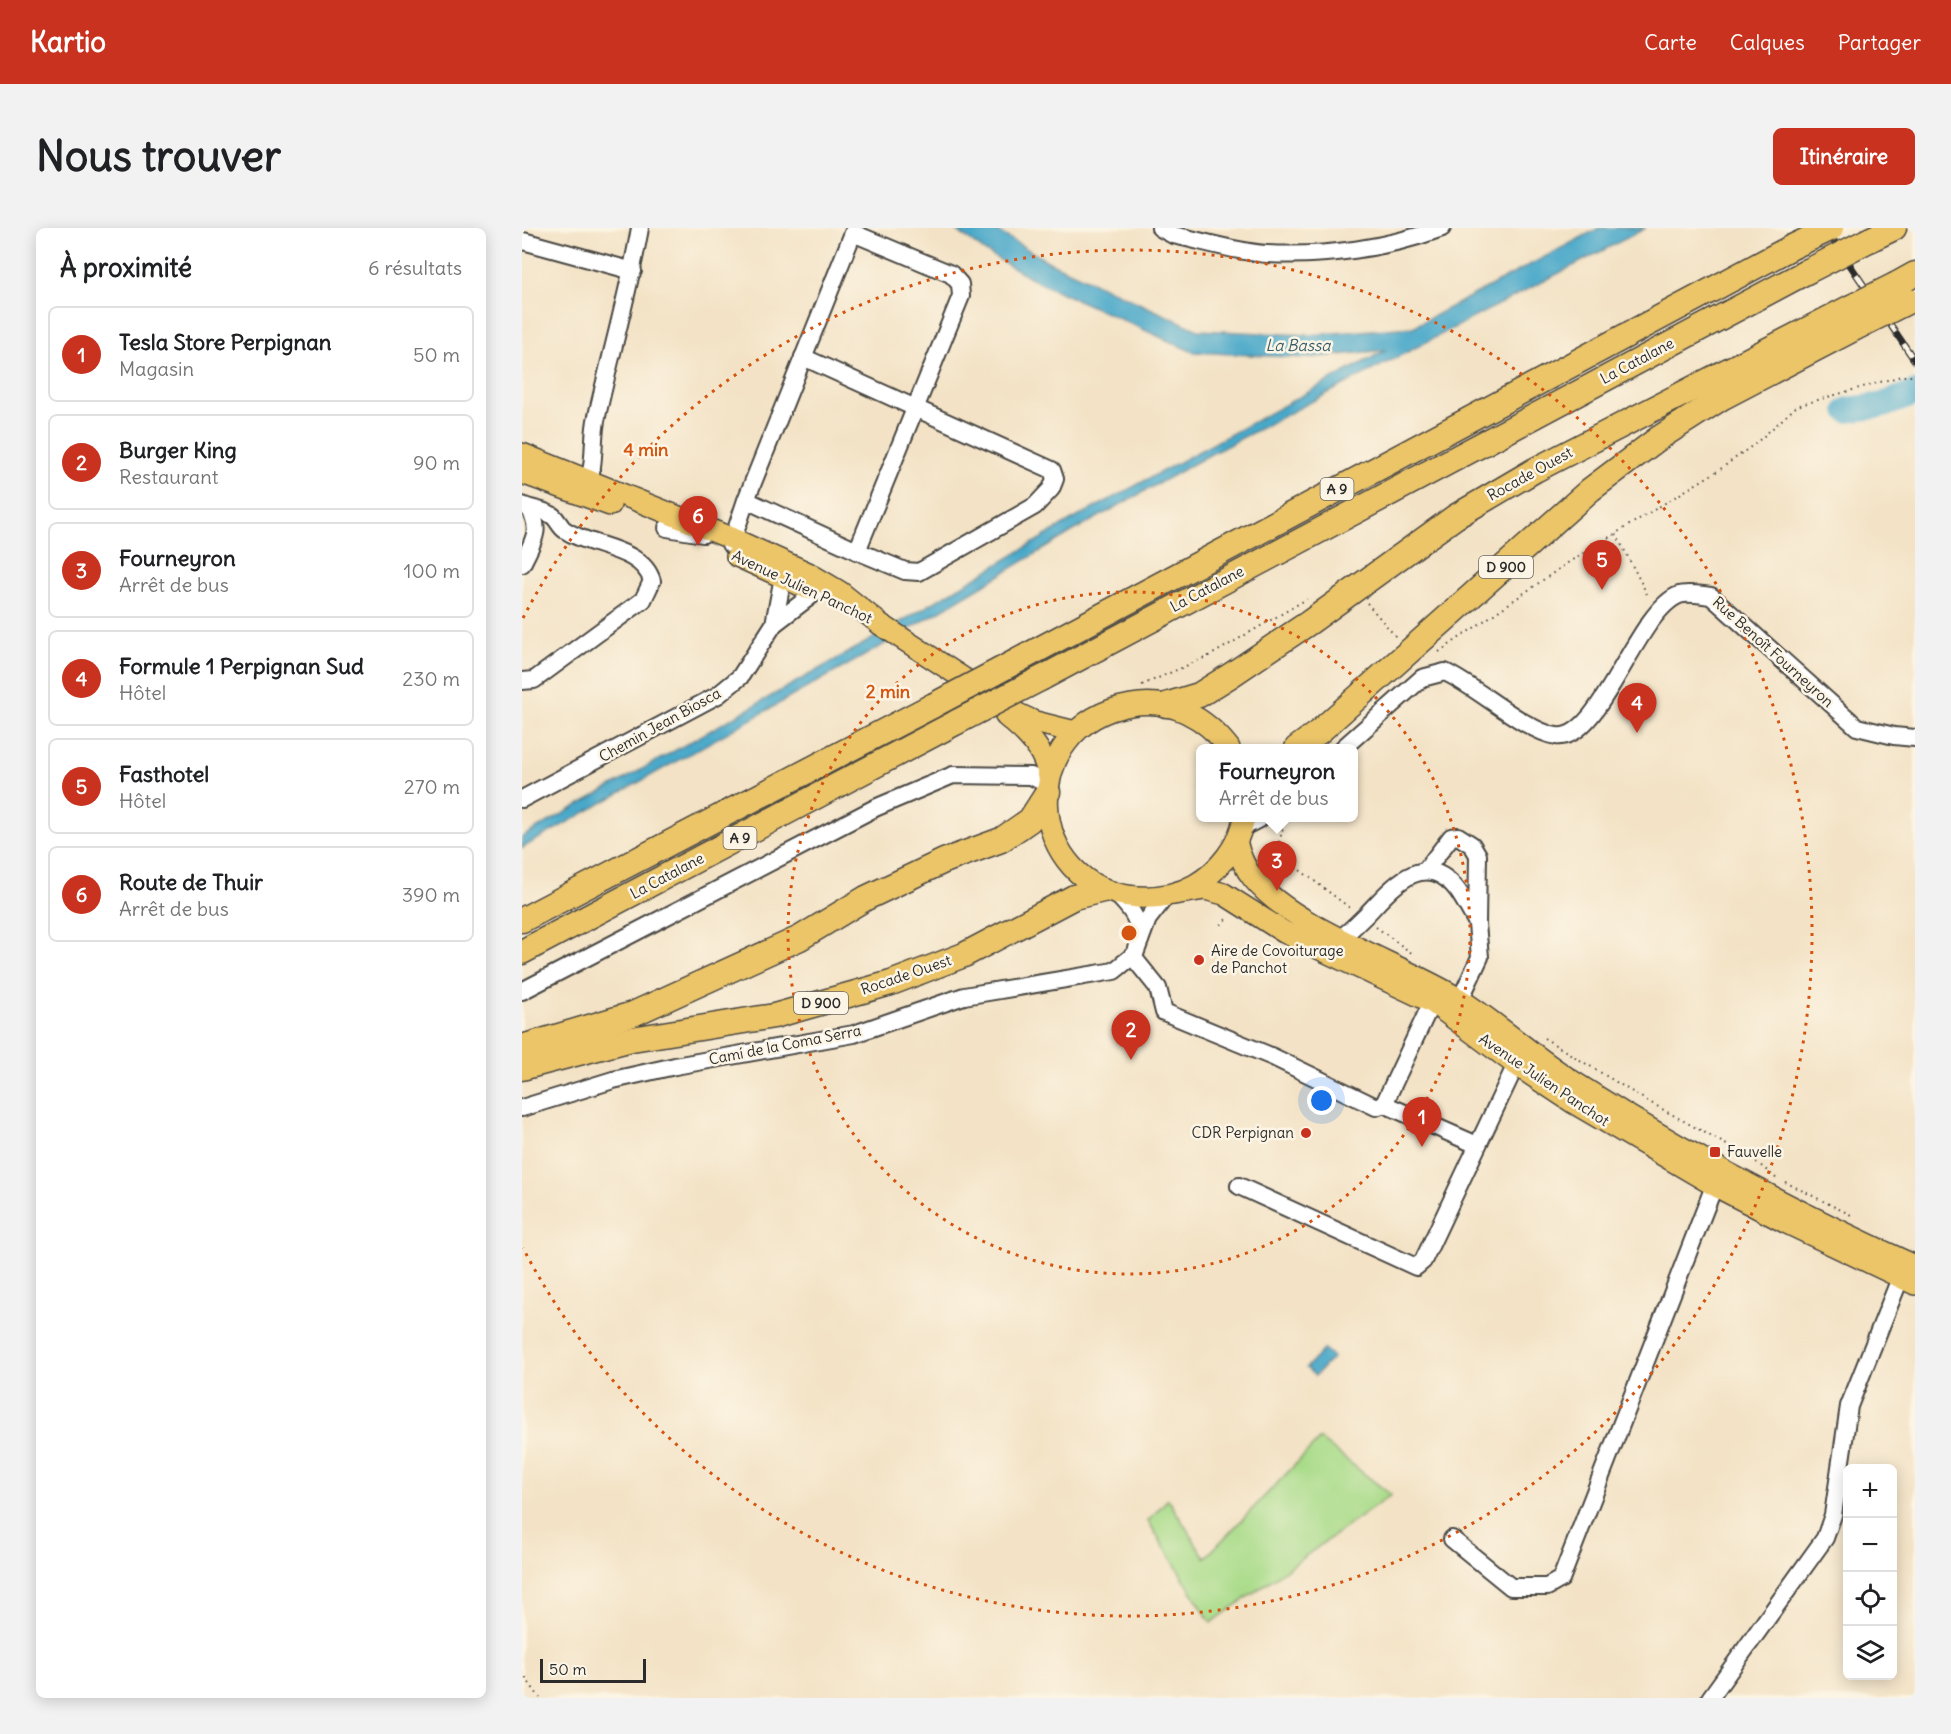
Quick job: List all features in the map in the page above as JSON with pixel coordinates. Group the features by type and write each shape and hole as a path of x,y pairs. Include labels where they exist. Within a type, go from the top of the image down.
{"highway":[{"name":"La Catalane","path":"522,920 1017,661 1755,266 1832,228"},
{"name":"La Catalane","path":"522,952 1676,340 1894,228"},
{"name":"Rocade Ouest","path":"1166,705 1199,695 1232,675 1310,622 1455,517 1535,470 1717,388 1909,289"},
{"name":"Rocade Ouest","path":"1302,744 1363,693 1590,490 1659,438 1717,388"},
{"path":"522,1047 633,1014 800,938 866,898 944,861 1001,840 1030,820 1048,784"},
{"name":"Rocade Ouest","path":"522,1068 632,1039 774,1016 891,983 963,955 1074,897 1110,892"}],"main road":[{"name":"Avenue Julien Panchot","path":"526,462 731,542 880,624 1018,714 1035,722 1075,732"},
{"name":"Avenue Julien Panchot","path":"526,462 548,482 840,592 880,624"},
{"name":"Avenue Julien Panchot","path":"915,647 1025,731 1046,761 1048,784"},
{"path":"1110,892 1088,881 1064,856 1050,824 1048,784 1059,753 1075,732 1096,716 1119,707 1142,703 1166,705 1203,721 1225,744"},
{"name":"Avenue Julien Panchot","path":"1240,829 1240,856 1253,878 1274,898 1341,938 1422,978 1460,1000 1572,1081 1717,1177 1794,1209 1909,1273"},
{"path":"1170,895 1189,888 1210,874 1227,855 1240,829"},
{"name":"Avenue Julien Panchot","path":"1110,892 1149,898 1205,889 1224,894 1238,900 1284,932 1380,976 1526,1049"}],"street":[{"path":"587,484 594,467 596,419 633,271 640,228"},
{"path":"1160,228 1173,235 1266,254 1346,251 1414,238 1442,228"},
{"path":"667,528 699,532 731,542 853,233 951,274 960,284 961,296 857,551"},
{"path":"523,241 633,271"},
{"path":"746,500 905,571 919,572 1035,506 1051,489 1055,479 1052,470 803,357"},
{"path":"548,482 587,484 606,504"},
{"path":"525,507 544,511 554,517 564,530"},
{"path":"522,564 537,532 536,519 525,507"},
{"path":"522,681 534,680 643,600 652,581 649,572 639,561 564,530 537,532"},
{"name":"Chemin Jean Biosca","path":"522,799 718,695 740,677 774,624 796,576"},
{"name":"Chemin Jean Biosca","path":"774,624 796,576"},
{"name":"Rue Benoît Fourneyron","path":"1347,744 1422,678 1445,672 1477,689 1539,732 1559,737 1583,727 1656,613 1680,595 1711,596 1857,727 1894,736 1915,738"},
{"path":"522,991 874,808 941,778 953,775 1031,776 1048,784"},
{"path":"1240,829 1253,822"},
{"path":"1380,976 1397,971 1442,1000 1460,1000 1480,957 1477,924 1478,855 1472,845 1458,836 1451,837 1425,871"},
{"path":"1323,951 1363,918 1396,884 1412,873 1425,871 1445,879 1458,891 1477,924"},
{"path":"1110,892 1136,917 1137,950 1161,987 1164,1012 1273,1058 1376,1107 1384,1104 1432,1002 1460,1006 1487,1024 1497,1025"},
{"path":"1137,950 1148,919 1170,895"},
{"name":"Camí de la Coma Serra","path":"522,1108 613,1080 675,1066 854,1034 964,996 1114,971 1137,950"},
{"path":"1239,1186 1416,1268 1423,1261 1477,1145 1526,1049"},
{"path":"1384,1104 1477,1145"},
{"path":"1452,1539 1511,1587 1547,1587 1561,1579 1717,1177"},
{"path":"1710,1698 1825,1538 1833,1515 1849,1406 1909,1273"}],"path":[{"path":"1435,654 1569,562 1616,534 1656,506 1719,470 1756,443 1797,406 1900,376 1915,376"},
{"path":"1616,534 1656,613"},
{"path":"1361,596 1403,645"},
{"path":"1149,682 1211,654 1310,597"},
{"path":"1285,822 1276,852 1418,957"},
{"path":"1526,1049 1644,1099 1754,1160 1778,1179 1859,1219"},
{"path":"522,1673 540,1698"}],"green space":[{"path":"1320,1439 1391,1495 1211,1623 1148,1521 1168,1499 1205,1558"}],"water":[{"path":"953,228 992,228 1049,262 1198,330 1308,335 1413,327 1599,228 1646,228 1211,454 1077,529 878,648 522,848 522,837 872,639 1072,520 1386,350 1309,358 1193,352 1038,282 986,252"},
{"path":"1324,1349 1333,1357 1315,1376 1306,1368"}],"waterway":[{"name":"La Bassa","path":"1848,410 1883,405 1915,393"}],"railway":[{"path":"1825,228 1915,361"}],"place":[{"name":"Route de Thuir","path":"698,546"},
{"name":"Fasthotel","path":"1602,590"},
{"name":"Formule 1 Perpignan Sud","path":"1637,733"},
{"name":"Fourneyron","path":"1277,891"},
{"name":"Aire de Covoiturage de Panchot","path":"1199,960"},
{"name":"Burger King","path":"1131,1060"},
{"name":"CDR Perpignan","path":"1306,1133"},
{"name":"Tesla Store Perpignan","path":"1422,1147"},
{"name":"Fauvelle","path":"1715,1152"}]}
